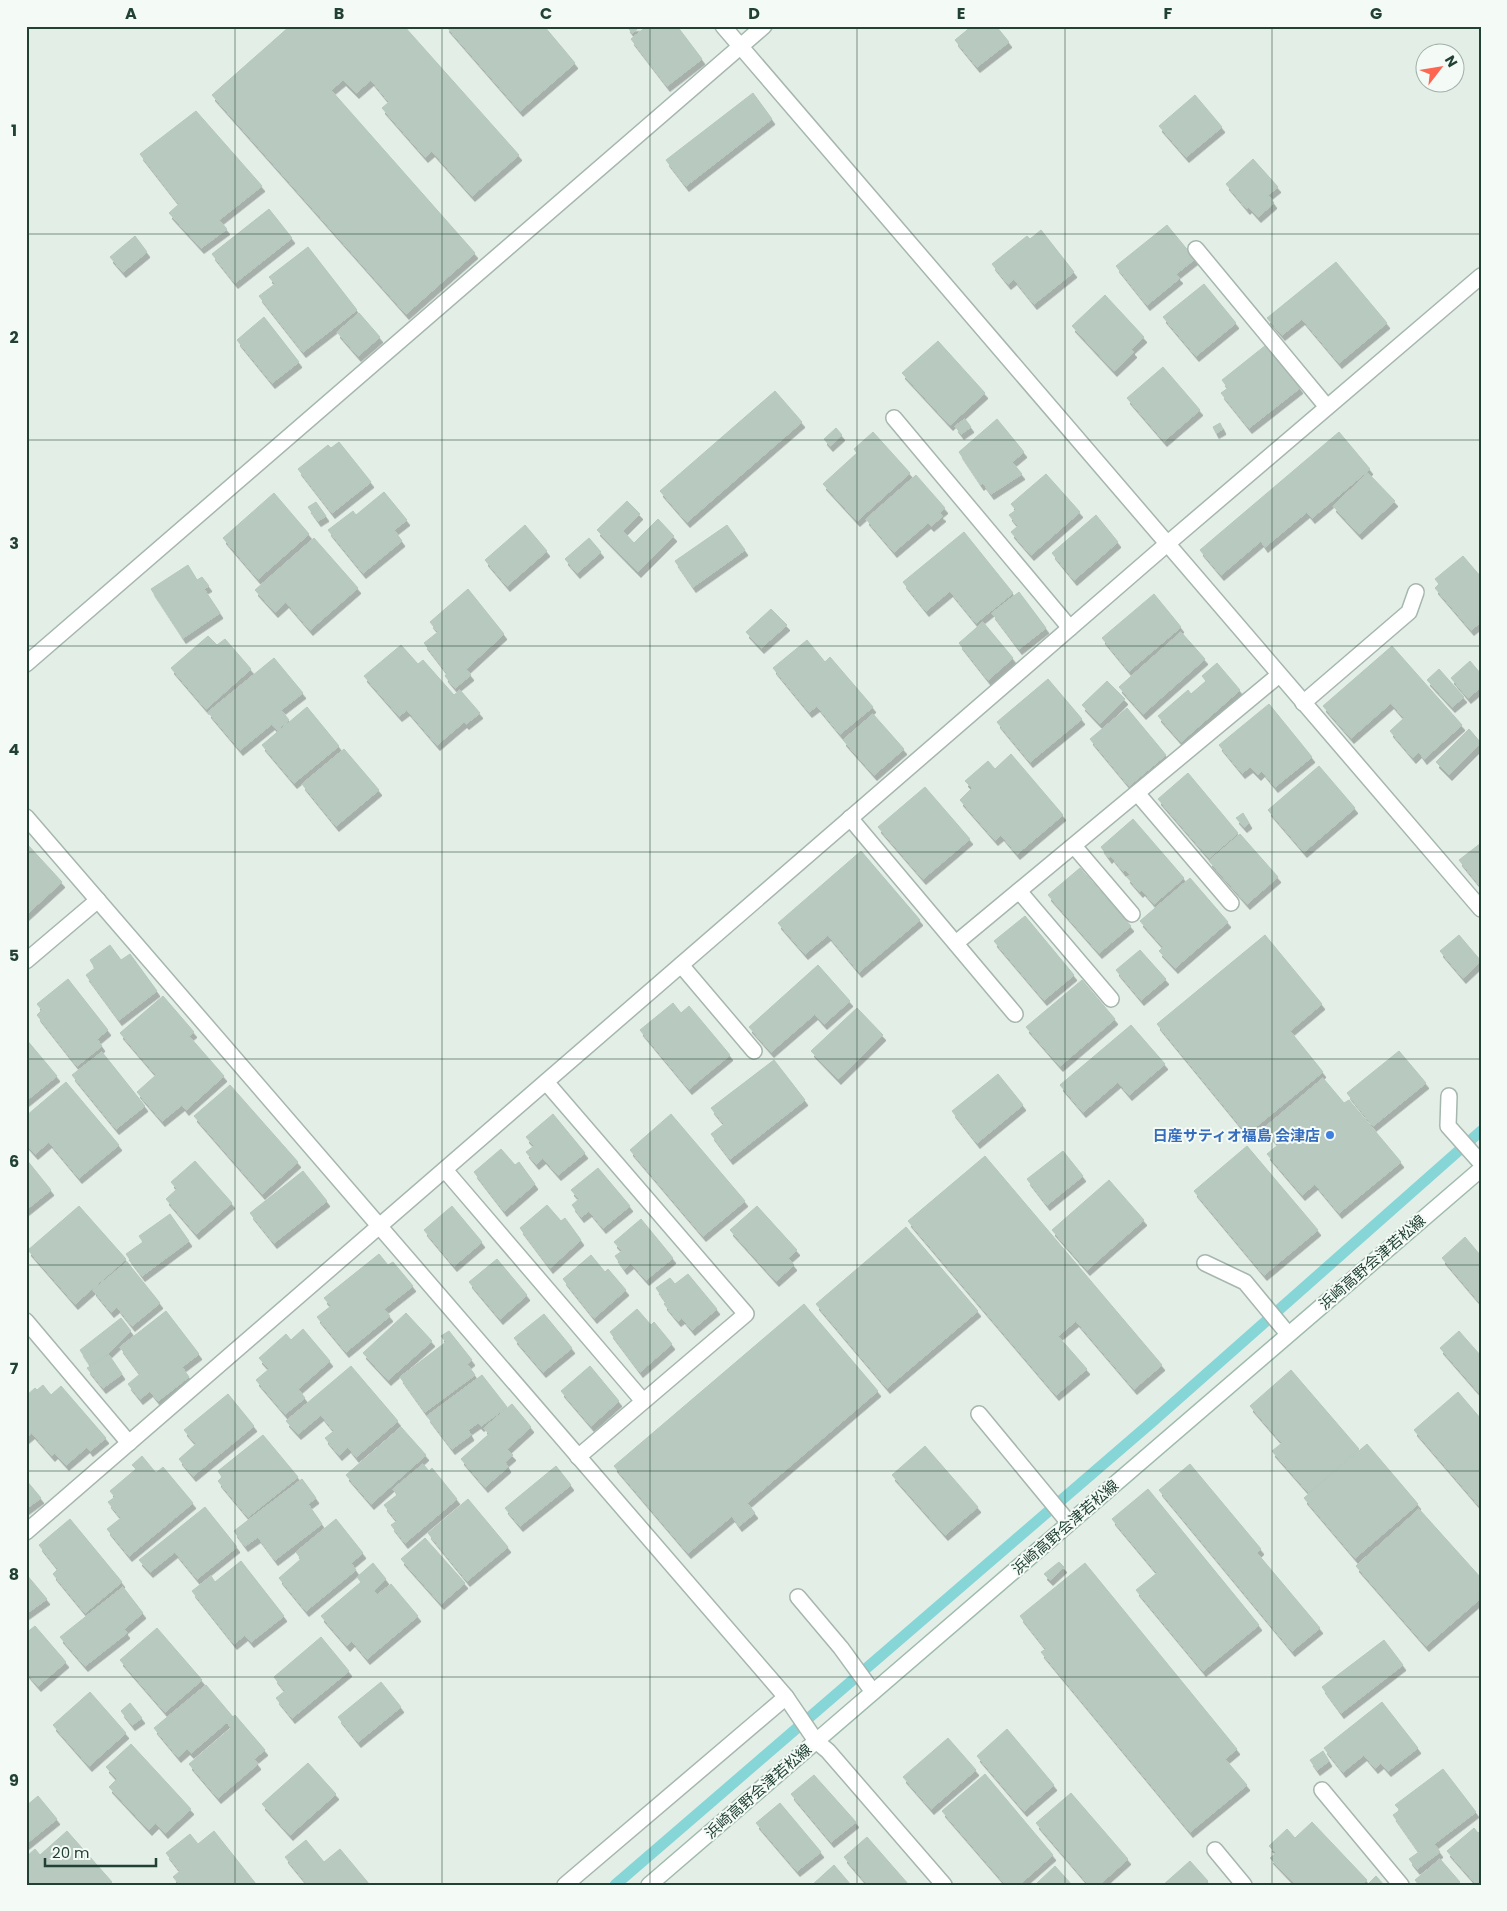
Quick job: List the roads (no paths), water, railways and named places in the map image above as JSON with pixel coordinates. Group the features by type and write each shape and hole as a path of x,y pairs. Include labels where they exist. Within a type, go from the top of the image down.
{"street":[{"path":"723,26 1481,909"},
{"path":"26,664 764,26"},
{"path":"1196,249 1327,408"},
{"path":"26,1532 1167,544 1481,276"},
{"path":"894,418 1070,628"},
{"path":"1303,703 1409,612 1416,592"},
{"path":"956,943 1279,675"},
{"path":"1137,793 1231,903"},
{"path":"26,817 786,1696 816,1741 828,1751 944,1885"},
{"path":"850,818 1016,1014"},
{"path":"1074,846 1132,914"},
{"path":"1019,891 1111,1000"},
{"path":"26,961 98,900"},
{"path":"681,965 754,1051"},
{"path":"546,1082 746,1314 578,1457"},
{"path":"1449,1096 1448,1126 1481,1163"},
{"name":"浜崎高野会津若松線","path":"649,1885 1481,1169"},
{"path":"445,1170 643,1401"},
{"path":"1205,1263 1245,1282 1288,1334"},
{"path":"26,1321 129,1443"},
{"path":"979,1414 1069,1523"},
{"path":"798,1597 842,1648 873,1692"},
{"path":"565,1885 786,1696"},
{"path":"1322,1790 1401,1885"},
{"path":"1215,1850 1244,1885"}],"waterway":[{"path":"615,1885 1152,1422 1481,1131"}],"place":[{"name":"日産サティオ福島 会津店","path":"1330,1135"}]}
